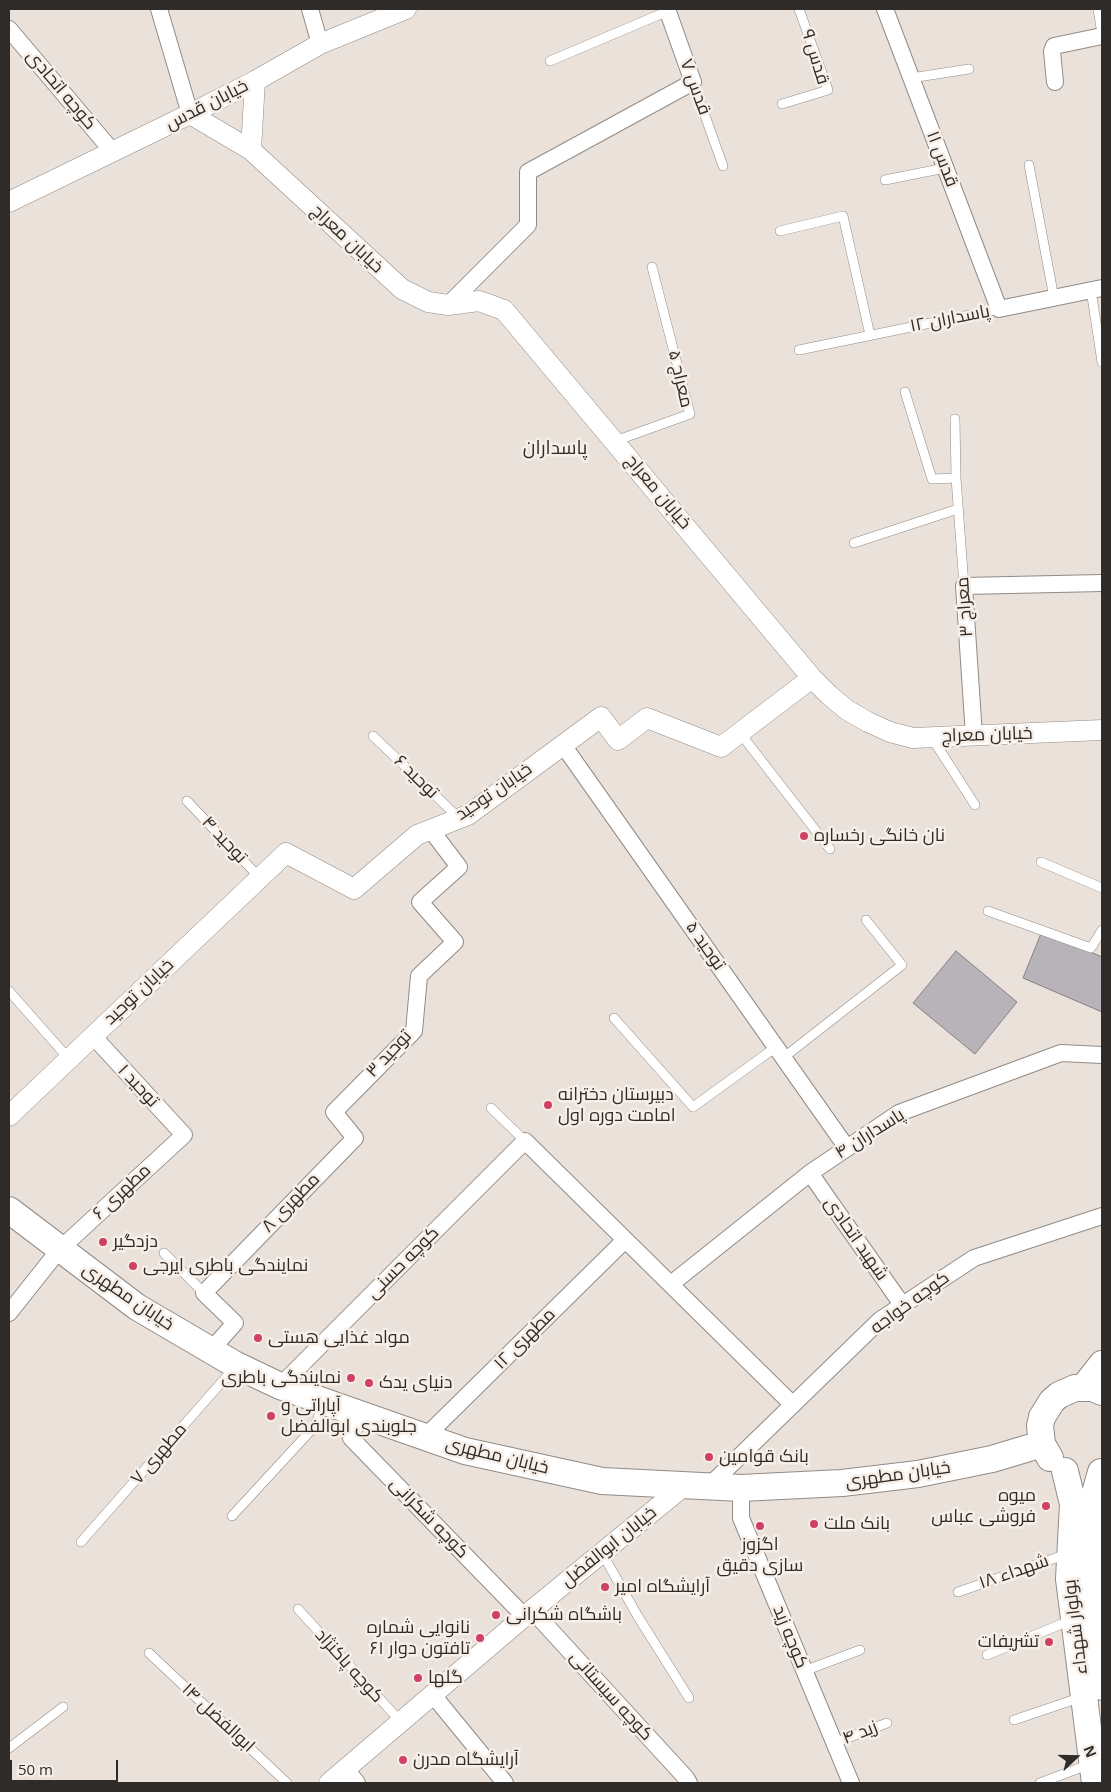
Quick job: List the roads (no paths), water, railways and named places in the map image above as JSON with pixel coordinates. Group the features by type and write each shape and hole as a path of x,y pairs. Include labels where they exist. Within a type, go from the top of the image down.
{"main road":[{"name":"خیابان مطهری","path":"9,1210 136,1307 236,1365 280,1386 465,1451 602,1481 741,1488 842,1483 918,1474 992,1460 1042,1444"},
{"path":"1102,1364 1093,1390 1067,1391 1052,1401 1042,1417 1040,1435 1042,1444 1051,1460 1065,1471 1083,1475 1102,1471"},
{"name":"بولوار شهداء","path":"1065,1471 1073,1504 1069,1579 1074,1619 1093,1692"},
{"name":"بولوار شهداء","path":"1094,1773 1088,1578 1092,1504 1102,1471"}],"street":[{"path":"159,9 190,114"},
{"path":"310,9 320,44"},
{"name":"خیابان قدس","path":"9,202 255,81 320,44 406,9"},
{"name":"قدس ۱۱","path":"885,9 999,309"},
{"name":"قدس ۷","path":"668,10 693,82"},
{"name":"کوچه اتحادی","path":"9,29 113,152"},
{"path":"1055,82 1052,51 1054,46 1102,35"},
{"path":"251,150 255,81"},
{"path":"448,305 528,225 528,172 693,82"},
{"name":"خیابان معراج","path":"190,114 251,150 402,289 428,302 448,305 479,301 504,310 812,678 841,705 868,722 890,732 913,738 1102,730"},
{"name":"پاسداران ۱۲","path":"999,309 1097,289"},
{"path":"964,586 1102,583"},
{"name":"معراج ۳","path":"964,586 974,736"},
{"name":"خیابان توحید","path":"9,1116 286,854 354,888 417,835 468,815 600,717 618,740 647,718 721,746 812,678"},
{"name":"توحید ۵","path":"563,744 847,1148"},
{"name":"توحید ۳","path":"334,1112 414,1031 419,976 455,942 420,902 459,867 431,830"},
{"name":"توحید ۱","path":"93,1036 184,1135"},
{"name":"پاسداران ۴","path":"671,1284 810,1173 899,1113 1061,1053 1102,1054"},
{"name":"مطهری ۸","path":"204,1292 355,1138 334,1112"},
{"name":"مطهری ۶","path":"9,1313 59,1250 184,1135"},
{"path":"525,1141 793,1405"},
{"name":"کوچه حسنی","path":"280,1386 525,1141"},
{"name":"شهید اتحادی","path":"810,1173 903,1306"},
{"name":"کوچه خواجه","path":"696,1486 793,1405 880,1320 974,1258 1102,1216"},
{"name":"مطهری ۱۲","path":"425,1437 625,1240"},
{"path":"204,1292 235,1323 211,1350"},
{"name":"کوچه شکرانی","path":"359,1414 351,1438 528,1613"},
{"name":"خیابان ابوالفضل","path":"329,1783 351,1776 401,1722 528,1613 602,1553 696,1486"},
{"name":"کوچه زید","path":"741,1488 741,1518 851,1783"},
{"name":"کوچه سیستانی","path":"528,1613 689,1783"},
{"path":"433,1695 505,1783"}],"lane":[{"name":"قدس ۹","path":"782,104 828,90 799,9"},
{"path":"1098,9 1102,35"},
{"path":"550,61 668,10"},
{"path":"911,78 969,69"},
{"name":"قدس ۷","path":"693,82 723,166"},
{"path":"1029,166 1054,298"},
{"path":"885,180 945,168"},
{"path":"780,231 843,216 870,335"},
{"name":"معراج ۵","path":"615,441 690,414 652,267"},
{"path":"1097,289 1102,362"},
{"name":"پاسداران ۱۲","path":"799,350 999,309"},
{"path":"905,392 932,479 956,478"},
{"name":"معراج ۳","path":"955,419 956,478 964,586"},
{"path":"854,543 958,509"},
{"path":"739,733 830,849"},
{"name":"توحید ۶","path":"373,736 459,819"},
{"path":"932,737 975,805"},
{"name":"توحید ۴","path":"187,801 260,878"},
{"path":"1041,862 1102,888"},
{"path":"988,911 1091,948 1102,930"},
{"path":"614,1018 693,1107 780,1052 902,965 866,920"},
{"path":"9,991 69,1059"},
{"path":"491,1108 525,1141"},
{"path":"164,1254 204,1292"},
{"name":"مطهری ۷","path":"81,1542 236,1365"},
{"path":"232,1516 315,1426 324,1401"},
{"path":"602,1553 637,1615 689,1698"},
{"name":"شهداء ۱۸","path":"958,1592 1070,1553"},
{"name":"کوچه پاکنژاد","path":"298,1609 401,1722"},
{"path":"987,1655 1074,1619"},
{"path":"804,1671 860,1650"},
{"name":"ابوالفضل ۱۴","path":"149,1653 287,1783"},
{"path":"1014,1720 1093,1692"},
{"path":"9,1748 63,1708"},
{"name":"زید ۴","path":"834,1743 887,1723"},
{"path":"1040,1783 1094,1773"}],"place":[{"name":"نان خانگی رخساره","path":"804,836"},
{"name":"دبیرستان دخترانه امامت دوره اول","path":"548,1105"},
{"name":"دزدگیر","path":"103,1242"},
{"name":"نمایندگی باطری ایرجی","path":"133,1266"},
{"name":"مواد غذایی هستی","path":"258,1338"},
{"name":"نمایندگی باطری","path":"351,1378"},
{"name":"دنیای یدک","path":"369,1383"},
{"name":"آپاراتی و جلوبندی ابوالفضل","path":"271,1416"},
{"name":"بانک قوامین","path":"709,1457"},
{"name":"میوه فروشی عباس","path":"1046,1506"},
{"name":"بانک ملت","path":"814,1524"},
{"name":"اگزوز سازی دقیق","path":"760,1526"},
{"name":"آرایشگاه امیر","path":"605,1587"},
{"name":"باشگاه شکرانی","path":"496,1615"},
{"name":"نانوایی شماره ۶۱ تافتون دوار","path":"480,1638"},
{"name":"تشریفات","path":"1049,1642"},
{"name":"گلها","path":"418,1678"},
{"name":"آرایشگاه مدرن","path":"403,1760"}],"district":[{"name":"پاسداران","path":"555,449"}]}
